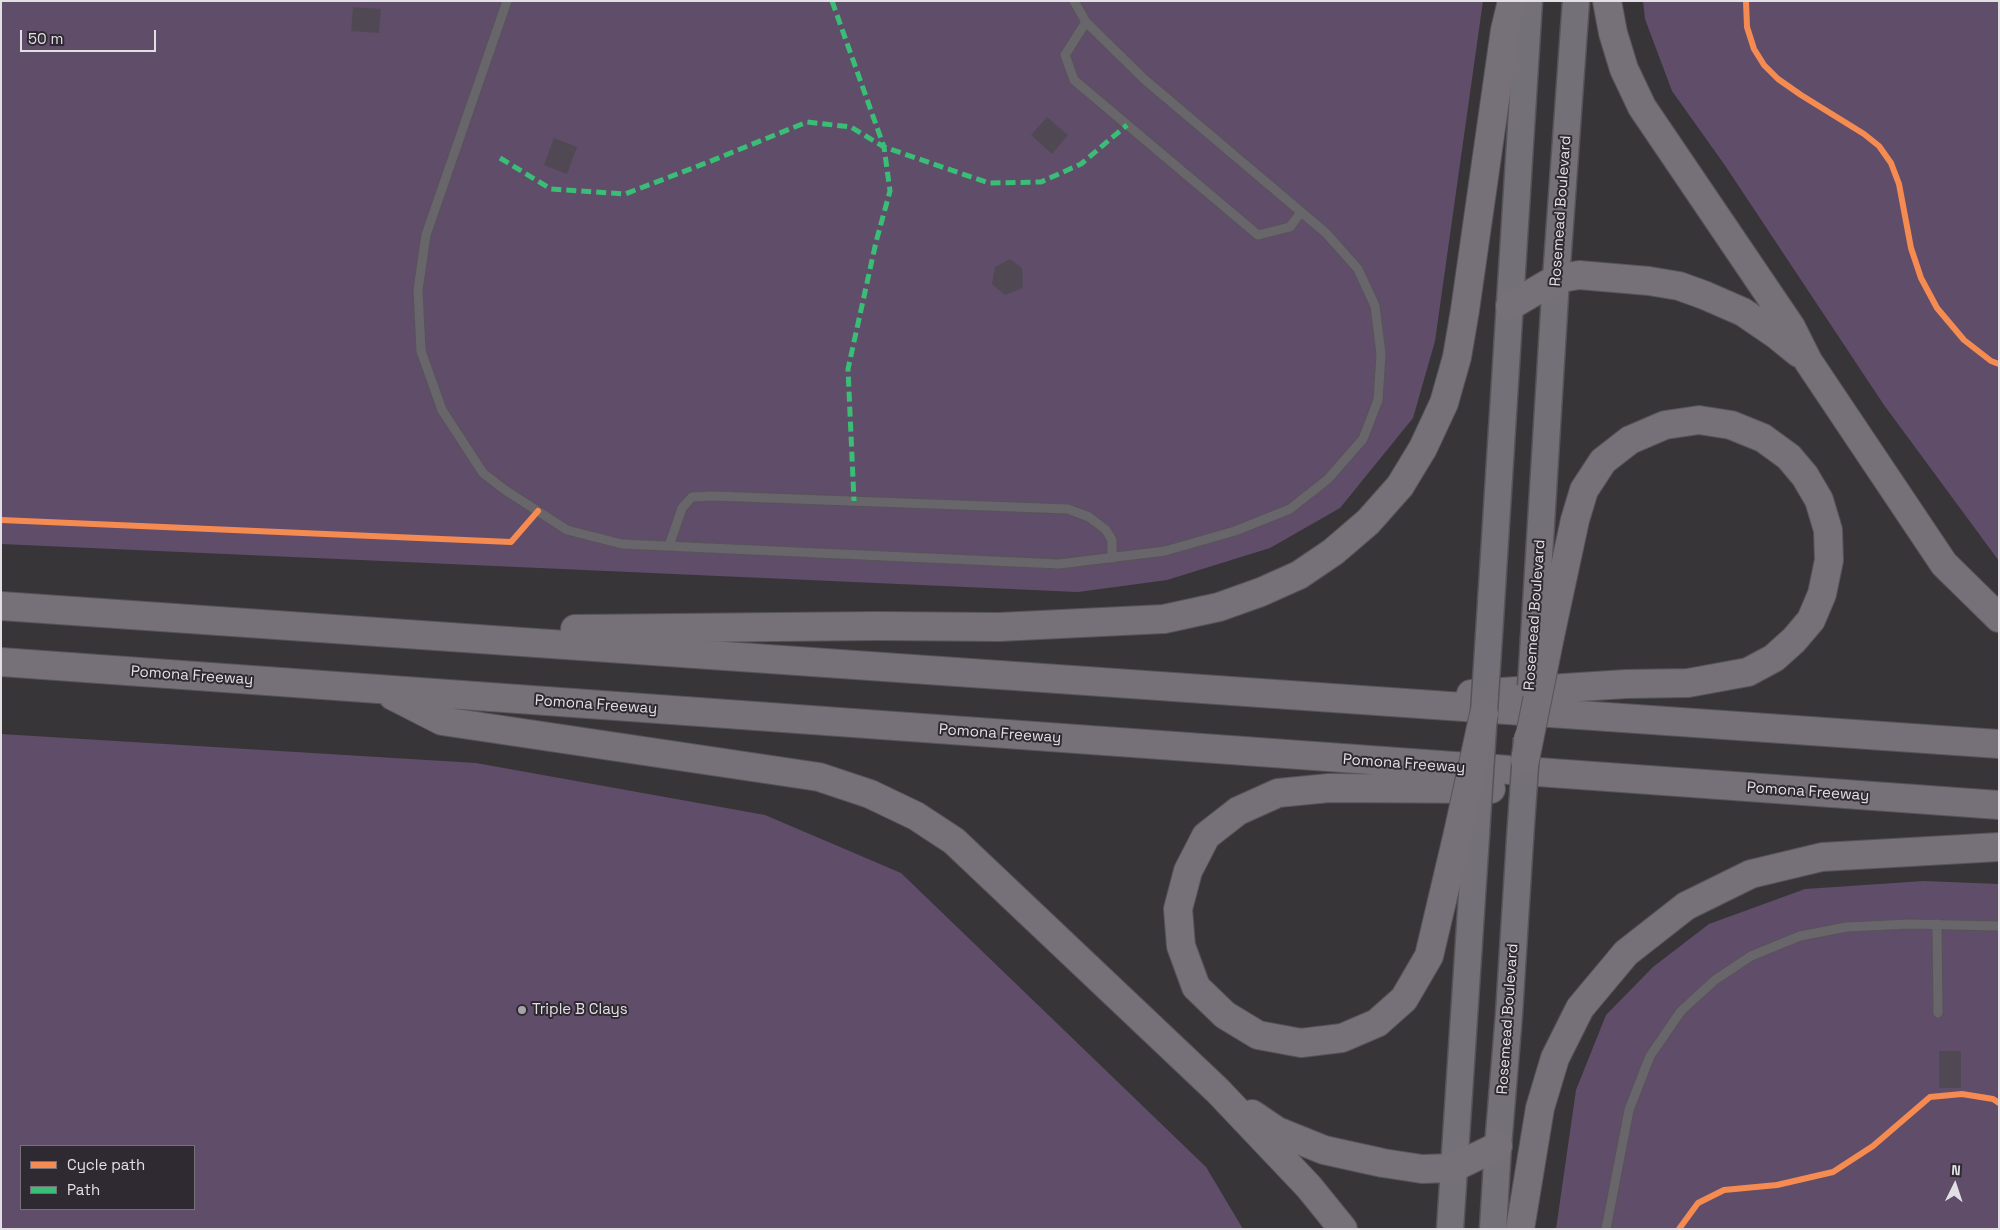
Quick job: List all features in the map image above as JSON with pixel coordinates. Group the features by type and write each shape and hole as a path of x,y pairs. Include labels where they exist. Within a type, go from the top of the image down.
{"highway":[{"path":"378,632 876,626 999,627 1164,619 1219,607 1261,592 1299,575 1334,552 1368,522 1400,486 1424,448 1444,403 1457,357 1465,310 1505,30 1512,1"},
{"path":"1607,1 1613,33 1624,69 1642,107 1791,327 1808,361 1944,564 1999,618"},
{"path":"1510,306 1556,279 1579,275 1649,281 1679,286 1704,294 1743,312 1778,336 1808,361"},
{"path":"1363,700 1617,684 1688,683 1748,672 1774,658 1794,640 1811,620 1822,594 1829,560 1828,530 1819,500 1805,476 1789,457 1763,438 1731,425 1699,420 1665,425 1630,440 1603,461 1584,490 1542,637 1526,760"},
{"path":"1,606 1999,744"},
{"name":"Pomona Freeway","path":"1,662 1999,805"},
{"path":"382,690 442,720 819,777 870,794 916,816 954,841 1218,1091 1309,1187 1343,1229"},
{"path":"1484,714 1467,834 1429,956 1404,999 1377,1023 1342,1038 1301,1043 1258,1035 1225,1015 1196,987 1181,946 1178,908 1188,871 1206,836 1238,810 1278,793 1329,788 1760,789"},
{"path":"1520,1229 1540,1108 1556,1058 1580,1008 1626,953 1686,906 1751,874 1822,856 1999,847"},
{"path":"1218,1091 1277,1131 1324,1150 1383,1163 1422,1169 1453,1168 1498,1146"}],"main road":[{"path":"1484,714 1529,1"},
{"name":"Rosemead Boulevard","path":"1542,637 1556,279 1576,1"},
{"name":"Rosemead Boulevard","path":"1493,1229 1498,1146 1510,1014 1526,760"},
{"path":"1450,1229 1467,834"}],"lane":[{"path":"506,1 426,235 418,290 421,351 442,410 483,473 505,490 567,530 622,544 1059,564 1165,551 1235,531 1290,509 1328,479 1363,439 1378,400 1381,354 1375,306 1358,269 1326,233 1144,79 1086,22 1074,1"},
{"path":"1086,22 1065,55 1074,80 1258,235 1290,227 1301,212"},
{"path":"669,546 682,508 692,498 714,496 1068,509 1088,517 1106,530 1112,540 1112,558"},
{"path":"1606,1229 1629,1110 1650,1056 1681,1011 1715,980 1751,956 1800,936 1847,927 1909,924 1999,926"},
{"path":"1937,924 1938,1013"}],"path":[{"path":"1678,1229 1698,1203 1724,1190 1777,1185 1833,1172 1873,1146 1930,1097 1962,1094 1993,1099 1999,1103"}],"shaded area":[{"path":"1,1 1483,1 1435,341 1413,418 1340,508 1270,548 1167,580 1078,592 1,544"},
{"path":"1643,1 1999,1 1999,561 1884,405 1724,164 1672,91 1645,19"},
{"name":"Triple B Clays","path":"1,734 476,763 765,815 901,873 1206,1167 1243,1229 1,1229"},
{"path":"1924,881 1999,884 1999,1229 1556,1229 1576,1090 1606,1015 1653,967 1709,924 1805,889"}],"building":[{"path":"353,7 381,9 379,33 351,31"},
{"path":"1047,117 1068,135 1052,154 1031,135"},
{"path":"554,138 577,147 567,174 544,165"},
{"path":"1010,259 1022,268 1023,288 1005,295 992,284 995,267"},
{"path":"1939,1051 1961,1051 1961,1088 1939,1088"}],"marked path":[{"path":"832,1 884,147 890,191 876,242 848,369 854,501"},
{"path":"500,158 551,189 625,194 807,122 851,127 884,147 989,183 1041,182 1081,164 1127,125"}],"cycle path":[{"path":"1746,1 1747,27 1754,49 1764,65 1778,79 1801,95 1864,134 1879,146 1891,163 1899,184 1911,248 1921,278 1937,308 1964,340 1991,361 1999,364"},
{"path":"1,520 511,542 538,511"},
{"path":"1679,1229 1698,1203 1724,1190 1777,1185 1833,1172 1873,1146 1930,1097 1962,1094 1993,1099 1999,1103"}],"place":[{"name":"Triple B Clays","path":"522,1010"}]}
